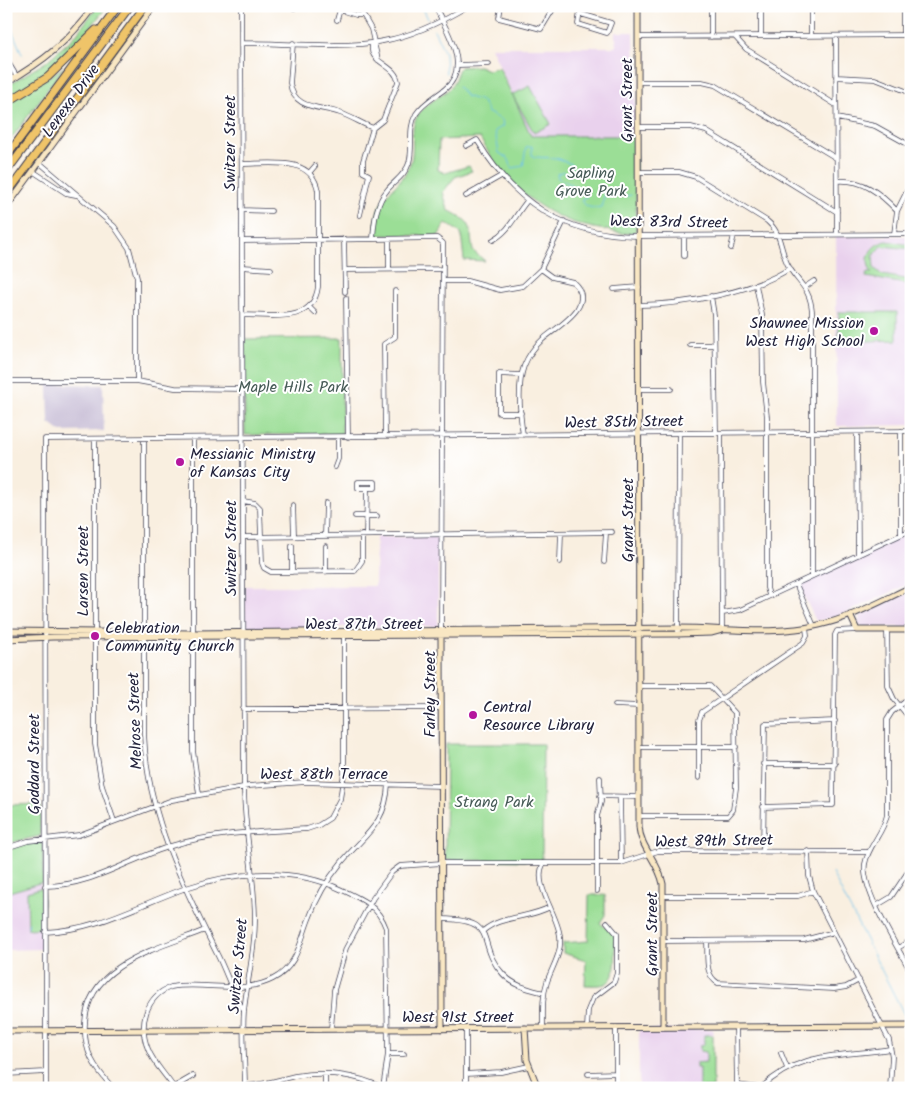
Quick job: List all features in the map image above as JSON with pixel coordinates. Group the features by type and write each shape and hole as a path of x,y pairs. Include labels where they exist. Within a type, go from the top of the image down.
{"highway":[{"path":"6,103 36,86 59,68 118,6"},
{"path":"6,157 118,6"},
{"path":"6,172 130,6"},
{"path":"6,195 145,6"}],"street":[{"path":"6,83 58,49 94,6"},
{"name":"Lenexa Drive","path":"6,208 154,6"},
{"name":"Switzer Street","path":"241,6 244,787 246,833 252,876 255,930 244,1011 245,1087"},
{"path":"290,6 294,8 295,6"},
{"path":"358,6 371,29 373,42 370,49 372,56 397,76 398,82 383,120 373,128 362,168 369,175 360,215"},
{"path":"373,239 378,205 382,196 410,163 412,123 424,105 450,86 458,65 454,45 435,6"},
{"path":"241,43 373,42 406,35 468,6"},
{"path":"501,6 499,18 541,29 552,12 552,6"},
{"path":"581,6 578,24 607,33 610,23 581,14"},
{"name":"Grant Street","path":"638,6 640,837 662,878 664,1027"},
{"path":"711,6 711,37"},
{"path":"761,6 761,36"},
{"path":"811,36 812,6"},
{"path":"903,6 903,36"},
{"path":"337,20 341,8 356,15 363,15"},
{"path":"638,38 911,35"},
{"path":"836,36 837,234"},
{"path":"735,37 746,50 836,105"},
{"path":"294,43 290,83 291,89 299,102 314,108 339,112 373,128"},
{"path":"6,59 17,77"},
{"path":"458,65 488,64"},
{"path":"836,76 875,79 911,93"},
{"path":"638,82 702,82 715,84 836,158"},
{"path":"837,118 875,126 911,146"},
{"path":"638,127 691,127 706,131 837,212"},
{"name":"West 83rd Street","path":"466,146 477,140 501,176 528,201 564,221 598,232 638,236 911,234"},
{"path":"40,163 114,226 125,240 132,256 137,278 137,381"},
{"path":"242,164 293,164 309,173 316,182 318,191 318,287 316,298 305,312 293,316 243,315"},
{"path":"309,173 315,166"},
{"path":"34,172 66,193 76,195"},
{"path":"638,172 679,172 696,177 767,221 779,235 782,251 790,268 805,287 812,311 812,576"},
{"path":"466,196 501,176"},
{"path":"837,181 854,182 868,186 880,194 896,211"},
{"path":"894,234 896,211 911,183"},
{"path":"493,240 507,231 515,216 528,201"},
{"path":"242,210 271,211"},
{"path":"443,281 467,281 490,288 507,290 526,284 541,269 564,221"},
{"path":"731,248 734,235"},
{"path":"684,236 684,256"},
{"path":"344,239 344,292"},
{"path":"243,241 389,239 389,269"},
{"name":"Farley Street","path":"389,239 441,240 443,243 443,397 441,436 442,1029"},
{"path":"242,267 271,269"},
{"path":"639,305 678,303 712,296 756,285 774,278 790,268"},
{"path":"345,270 443,269"},
{"path":"523,435 522,375 534,349 572,316 581,301 580,291 574,282 552,277 541,269"},
{"path":"805,287 814,280"},
{"path":"756,285 762,315 763,382 767,432 767,588 769,596"},
{"path":"614,289 639,286"},
{"path":"385,436 384,344 395,337 395,291"},
{"path":"712,296 716,433"},
{"path":"346,298 348,437"},
{"path":"309,307 315,313"},
{"path":"690,345 714,345"},
{"path":"522,375 499,374 499,413 522,413"},
{"path":"6,381 137,381 175,388 243,389"},
{"path":"639,389 671,389"},
{"path":"901,431 902,534"},
{"name":"West 85th Street","path":"45,439 911,431"},
{"path":"856,432 858,555"},
{"path":"678,631 679,433"},
{"path":"721,433 722,630"},
{"path":"335,467 338,459 338,437"},
{"name":"Goddard Street","path":"45,439 46,1088"},
{"name":"Larsen Street","path":"94,439 96,750 102,786 114,821"},
{"name":"Melrose Street","path":"144,439 144,746 155,805 168,847 185,888 244,1011"},
{"path":"193,439 194,751 199,794"},
{"path":"243,501 255,503 260,508 264,568 271,572 351,572 358,569 362,561 367,489"},
{"path":"325,535 326,503"},
{"path":"293,505 294,535"},
{"path":"355,516 377,516"},
{"path":"723,613 740,610 911,530"},
{"path":"243,537 612,532"},
{"path":"560,562 561,533"},
{"path":"604,562 606,533"},
{"path":"292,546 292,572"},
{"path":"326,546 326,572"},
{"path":"796,584 814,626"},
{"name":"West 87th Street","path":"6,632 45,635 640,631 711,633 722,630 806,628 850,615 911,587"},
{"path":"850,615 857,630"},
{"path":"699,778 700,715 722,697 803,643 807,636 806,628"},
{"path":"887,630 888,683 892,696 911,720"},
{"path":"763,807 833,805 835,764 835,635 837,631 911,630"},
{"name":"West 87th Street","path":"6,640 60,632 94,635"},
{"path":"46,886 71,884 93,878 168,847 200,838 307,829 319,825 330,818 336,810 342,783 344,634"},
{"path":"640,686 710,686 735,713 736,747 736,788 733,810 728,816 640,816"},
{"path":"911,697 889,716 886,726 885,823 869,852 864,876 876,906 911,972"},
{"path":"615,705 640,706"},
{"path":"243,709 441,708"},
{"path":"763,851 765,724 835,721"},
{"path":"6,736 8,749 6,764"},
{"path":"640,747 736,747"},
{"path":"763,764 835,764"},
{"path":"597,891 597,816 601,802 600,778"},
{"name":"West 88th Terrace","path":"6,848 28,841 79,834 155,805 199,794 244,787 291,782 441,786"},
{"path":"193,1076 174,1087 147,1049 145,1030 147,1009 155,997 164,990 183,986 248,985 273,980 290,965 298,951 314,906 327,883 382,817 387,802 388,784"},
{"path":"600,796 640,797"},
{"path":"620,797 621,863"},
{"path":"808,851 809,876 813,891 883,1026 890,1049 890,1088"},
{"name":"West 89th Street","path":"331,1029 334,990 341,961 352,933 369,904 392,872 400,866 442,863 621,863 658,852 869,852"},
{"path":"543,1028 544,993 561,942 559,927 543,886 541,868 544,863"},
{"path":"876,906 891,896 911,867"},
{"path":"46,932 70,930 99,924 185,888 207,882 252,876 290,875 327,883 369,904 380,916 387,936 388,1054 383,1088 352,1076 325,1075 296,1076 262,1085 245,1087"},
{"path":"663,896 798,896 813,891"},
{"path":"483,931 502,920 538,912 550,907"},
{"path":"442,920 466,920 483,931 495,962 502,973 519,986 544,993"},
{"path":"587,1028 588,1010 593,998 614,982 617,973 617,934 607,922"},
{"path":"113,1088 92,1064 88,1052 84,1031 85,1017 90,1000 108,976 138,956 205,930"},
{"path":"663,941 804,940 834,932"},
{"path":"898,948 911,940"},
{"path":"707,941 708,973 718,983 834,989 846,987 859,980"},
{"path":"6,966 7,991"},
{"name":"West 91st Street","path":"6,1031 911,1026"},
{"path":"736,1027 736,1087 761,1088 787,1068 822,1056 890,1049"},
{"path":"525,1028 529,1066 538,1088"},
{"path":"616,1028 616,1088"},
{"path":"466,1029 466,1088"},
{"path":"781,1053 787,1068"},
{"path":"388,1054 404,1054"},
{"path":"466,1074 501,1072 529,1066"},
{"path":"6,1074 46,1072"},
{"path":"588,1074 616,1073"},
{"path":"325,1075 325,1088"}],"shaded area":[{"path":"616,32 634,32 636,136 531,136 491,47 616,47"},
{"name":"Shawnee Mission West High School","path":"836,236 911,236 911,425 837,426"},
{"path":"48,384 103,385 104,431 61,432 49,423"},
{"path":"911,532 911,583 839,616 816,621 800,588 801,584"},
{"path":"376,537 435,537 438,539 438,626 245,628 245,586 375,586"},
{"path":"911,592 911,627 862,627 858,624 860,615"},
{"path":"41,844 41,949 6,950 6,853"},
{"path":"713,1029 713,1088 639,1088 639,1030"}],"green space":[{"path":"98,6 107,6 73,47 50,69 6,99 6,86 46,62 74,37"},
{"name":"Sapling Grove Park","path":"479,66 488,70 499,67 512,95 530,86 551,124 534,133 513,96 531,136 636,136 636,231 621,233 585,226 566,220 548,211 516,187 491,156 480,138 439,140 438,170 445,173 469,166 472,171 455,177 443,192 448,210 467,222 473,251 485,261 464,260 461,233 446,223 438,236 376,235 376,221 382,202 410,164 412,158 413,127 418,115 425,107 450,88 460,67"},
{"path":"64,67 6,146 6,104"},
{"path":"887,241 911,245 911,249 882,246 873,256 874,268 882,275 911,280 911,285 866,277 867,273 872,273 869,268 868,258 872,249 876,245"},
{"path":"839,312 897,312 897,340 839,342"},
{"name":"Maple Hills Park","path":"342,338 342,434 245,435 244,339"},
{"name":"Strang Park","path":"446,744 543,744 542,861 445,860"},
{"path":"41,804 40,836 6,844 6,805"},
{"path":"41,842 43,845 43,882 6,893 6,850 25,844"},
{"path":"40,888 43,891 43,928 28,929 27,892"},
{"path":"589,895 605,895 605,915 600,923 614,934 615,969 610,981 601,985 585,985 586,960 563,953 563,943 588,941"},
{"path":"704,1035 713,1035 713,1088 699,1088 699,1068 696,1068 696,1063 706,1062 706,1052 700,1051 700,1045 704,1044"}],"waterway":[{"path":"422,6 428,19"},
{"path":"6,16 22,54"},
{"path":"434,30 445,53 446,73"},
{"path":"458,87 466,96 482,101 487,112 502,120 503,126 495,131 499,153 508,158 512,168 523,166 526,147 532,146 532,155 534,157 556,158 571,164 571,175 569,176 564,171 557,174 558,178 586,192 587,196 582,199 587,206 592,208 601,207 606,190 618,189 626,196 631,195"},
{"path":"832,873 907,1020"},
{"path":"8,919 8,925"},
{"path":"28,927 29,922"}],"place":[{"name":"Shawnee Mission West High School","path":"874,331"},
{"name":"Messianic Ministry of Kansas City","path":"180,462"},
{"name":"Celebration Community Church","path":"95,636"},
{"name":"Central Resource Library","path":"473,715"}]}
